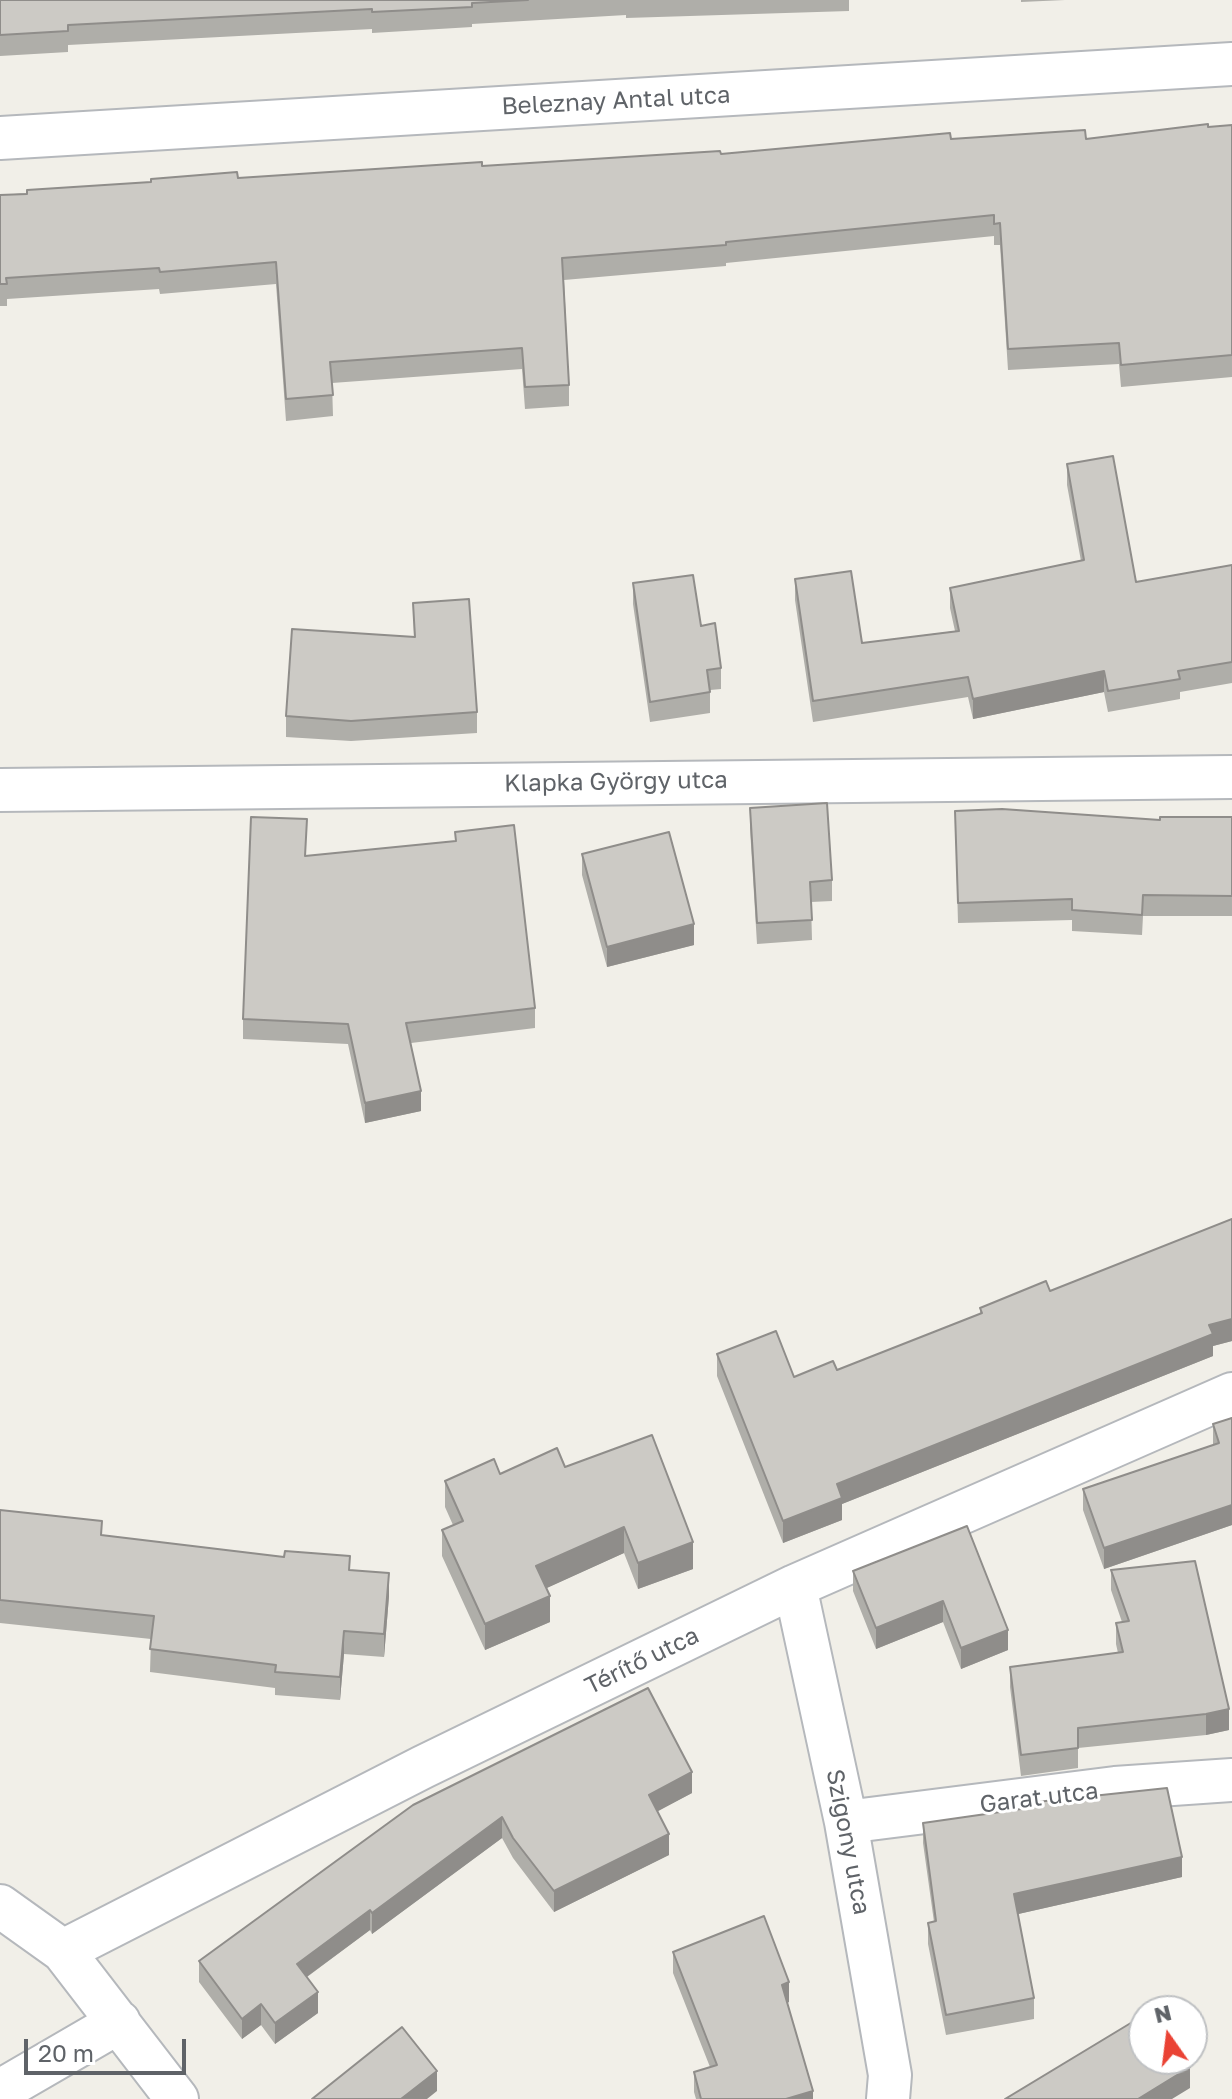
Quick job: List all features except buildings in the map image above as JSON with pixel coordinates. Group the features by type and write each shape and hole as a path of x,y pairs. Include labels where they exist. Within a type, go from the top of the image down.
{"street":[{"name":"Beleznay Antal utca","path":"0,138 1232,64"},
{"name":"Klapka György utca","path":"0,790 1232,777"},
{"name":"Térítő utca","path":"63,1951 423,1767 795,1586 1232,1394"},
{"name":"Szigony utca","path":"795,1586 846,1822 890,2075 888,2099"},
{"name":"Garat utca","path":"846,1822 1115,1788 1232,1780"},
{"path":"0,1906 63,1951 177,2099"},
{"path":"0,2091 119,2022"}]}
